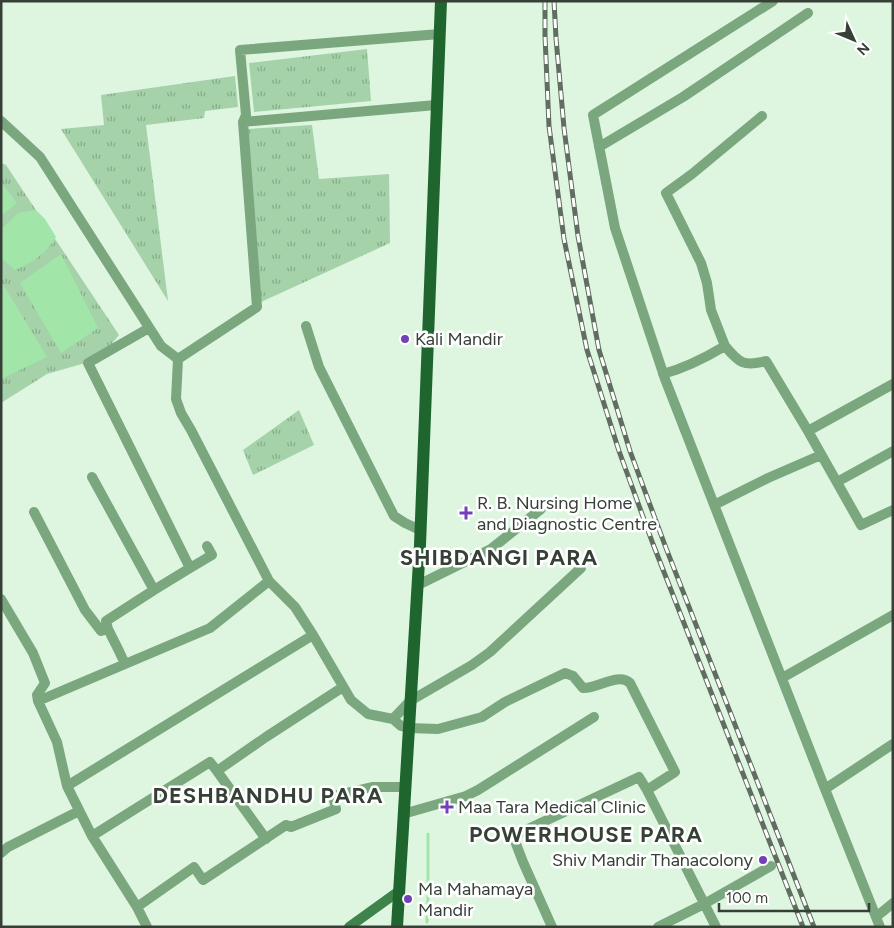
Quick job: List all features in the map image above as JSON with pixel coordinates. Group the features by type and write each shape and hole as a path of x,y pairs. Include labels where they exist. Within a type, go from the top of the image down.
{"main road":[{"path":"396,927 418,586 441,1"}],"street":[{"path":"773,1 593,115 615,228 663,374 878,922 893,903"},
{"path":"599,147 683,97 808,13"},
{"path":"178,359 256,307 243,122 246,115 240,50 440,34"},
{"path":"243,122 436,105"},
{"path":"762,116 666,193 701,263 707,283 711,310 725,346 733,356 743,363 753,364 766,361 862,525 893,510"},
{"path":"1,121 40,157 161,346 178,359"},
{"path":"306,326 319,366 394,516 405,524 420,530"},
{"path":"149,328 88,363 190,568"},
{"path":"663,374 678,370 725,346"},
{"path":"178,359 176,399 181,413 269,581 295,607 351,700 368,714 392,720 401,726 438,729 482,717 505,702 565,674 573,676 583,688 613,680 626,680 630,683 675,772 647,790"},
{"path":"808,431 893,384"},
{"path":"837,482 893,452"},
{"path":"714,505 768,478 821,455"},
{"path":"92,478 154,590"},
{"path":"418,586 491,549 541,508"},
{"path":"34,512 85,610 101,631 108,629"},
{"path":"125,664 106,621 212,554 207,546"},
{"path":"392,720 410,701 472,665 490,652 581,568"},
{"path":"38,701 210,628 269,581"},
{"path":"1,599 33,653 45,683 37,695 38,701 57,742 67,786 92,836 137,907 147,927"},
{"path":"782,678 893,615"},
{"path":"67,786 313,635"},
{"path":"217,771 343,687"},
{"path":"403,814 466,796 478,790 594,717"},
{"path":"825,789 893,744"},
{"path":"92,836 210,762 266,839"},
{"path":"552,927 513,836 639,778 647,790 716,927"},
{"path":"137,907 194,867 203,880 286,826 291,827 336,809 333,796 372,787 405,788"},
{"path":"1,853 8,847 79,811"},
{"path":"658,927 704,904 771,866"},
{"path":"349,927 399,891"}],"green space":[{"path":"367,49 371,101 254,112 249,63"},
{"path":"235,76 238,107 205,111 204,118 146,125 168,301 61,129 104,125 101,95"},
{"path":"312,125 319,179 389,174 390,243 261,302 247,129"},
{"path":"1,163 6,165 119,335 99,359 47,374 1,403"},
{"path":"299,410 314,445 253,475 243,450"}],"shaded area":[{"path":"1,182 17,203 1,216"},
{"path":"36,210 45,219 56,237 38,257 15,270 1,258 1,230 18,213"},
{"path":"61,254 98,328 61,353 20,283"},
{"path":"1,281 47,357 1,379"}],"waterway":[{"path":"428,834 428,886"},
{"path":"427,922 428,896"}],"railway":[{"path":"545,1 549,126 564,239 587,350 619,451 653,544 803,927"},
{"path":"554,1 564,128 578,236 599,350 630,451 666,548 814,927"}],"place":[{"name":"Kali Mandir","path":"405,339"},
{"name":"R. B. Nursing Home and Diagnostic Centre","path":"466,513"},
{"name":"Maa Tara Medical Clinic","path":"447,807"},
{"name":"Shiv Mandir Thanacolony","path":"763,860"},
{"name":"Ma Mahamaya Mandir","path":"408,899"}],"district":[{"name":"SHIBDANGI PARA","path":"499,557"},
{"name":"DESHBANDHU PARA","path":"268,795"},
{"name":"POWERHOUSE PARA","path":"586,834"}]}
